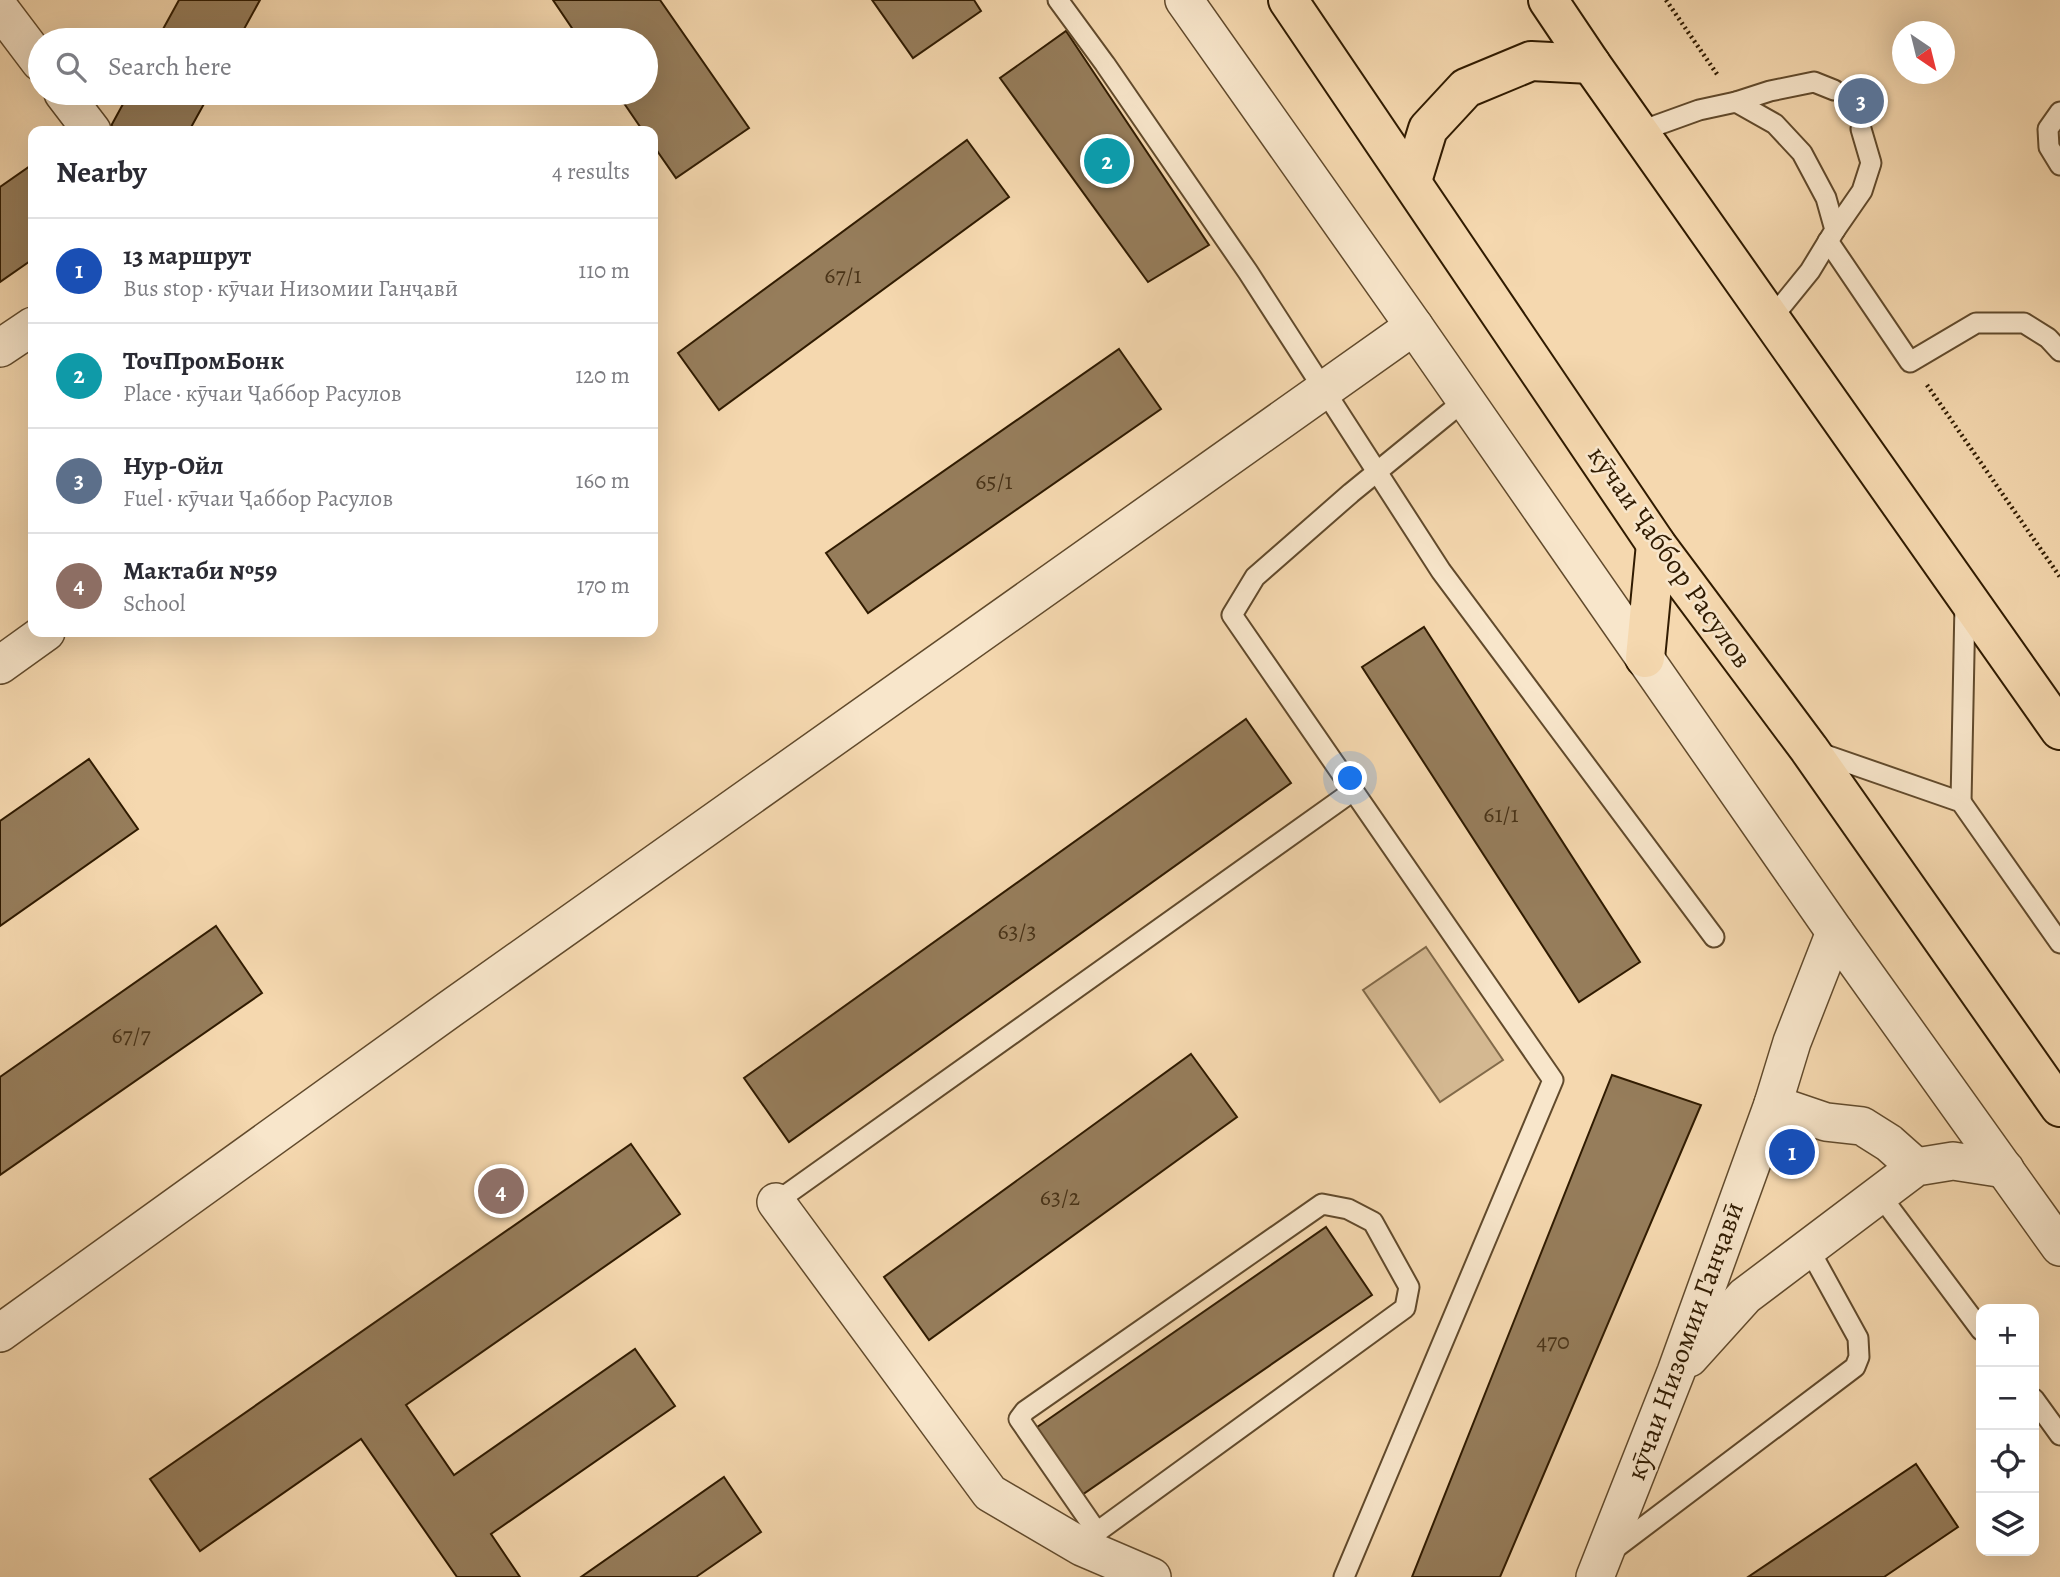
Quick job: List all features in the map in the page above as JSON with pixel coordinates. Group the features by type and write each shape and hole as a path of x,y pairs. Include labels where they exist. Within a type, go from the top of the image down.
{"main road":[{"name":"кӯчаи Ҷаббор Расулов","path":"1288,0 1657,544 1810,749 2060,1107"},
{"path":"1548,0 1638,132 2060,730"},
{"path":"1412,181 1428,129 1466,88 1531,61 1591,64"},
{"path":"1645,658 1657,544"}],"street":[{"path":"1184,0 1835,932 2060,1247"},
{"path":"0,9 28,46"},
{"path":"72,105 88,126"},
{"path":"0,1333 450,1009 1414,326"},
{"path":"0,348 28,329"},
{"path":"0,665 39,637"},
{"name":"кӯчаи Низомии Ганҷавӣ","path":"1599,1568 1676,1372 1773,1104 1792,1042 1835,932"},
{"path":"1773,1104 1826,1122 1862,1126 1888,1143 1916,1167"},
{"path":"1676,1372 1745,1296 1916,1167 1952,1161 2005,1169"},
{"path":"776,1202 990,1493 1089,1540 1152,1577"}],"lane":[{"path":"1058,0 1248,272 1441,571 1714,937"},
{"path":"1638,132 1699,110 1770,91 1814,82 1834,90"},
{"path":"1736,102 1775,124 1802,153 1826,198 1831,235 1910,362 1976,323 2024,323 2048,338 2060,351"},
{"path":"2060,112 2048,129 2049,147 2060,165"},
{"path":"1771,320 1810,271 1862,191 1871,163 1861,129"},
{"path":"1344,1577 1553,1080 1232,615 1255,578 1465,400"},
{"path":"1961,802 1965,595"},
{"path":"1810,749 1961,802 2060,943"},
{"path":"776,1202 1353,791"},
{"path":"1880,1195 1976,1323"},
{"path":"1322,1204 1348,1209 1373,1222 1409,1287 1405,1308 1089,1540 1019,1419 1025,1411 1322,1204"},
{"path":"1599,1568 1855,1367 1858,1338 1809,1249"},
{"path":"2039,1406 2060,1435"}],"path":[{"path":"1910,362 2060,577"}],"shaded area":[{"path":"1426,947 1503,1060 1440,1102 1363,990"}],"building":[{"path":"179,0 260,0 245,28 164,28"},
{"path":"553,0 660,0 749,128 676,178 658,152 658,126 640,126 625,105 658,105 658,28 572,28"},
{"path":"872,0 974,0 981,11 913,58"},
{"path":"1066,31 1209,245 1148,282 1000,78"},
{"path":"122,105 203,105 192,126 111,126"},
{"path":"967,140 1009,197 719,410 678,353"},
{"path":"28,167 28,262 0,282 0,187"},
{"path":"1119,349 1161,409 868,613 826,553"},
{"path":"1424,627 1640,962 1579,1002 1362,667"},
{"path":"1246,719 1291,783 789,1142 744,1078"},
{"path":"89,759 138,829 0,926 0,821"},
{"path":"216,926 262,993 0,1175 0,1077"},
{"path":"1191,1054 1237,1117 929,1340 884,1277"},
{"path":"1612,1075 1701,1105 1500,1577 1412,1577"},
{"path":"631,1144 680,1214 406,1405 454,1475 635,1349 675,1406 491,1534 520,1577 457,1577 361,1439 200,1551 150,1479"},
{"path":"1326,1227 1372,1295 1076,1499 1030,1432"},
{"path":"1916,1464 1958,1527 1884,1577 1748,1577"},
{"path":"724,1477 761,1532 696,1577 581,1577"}],"place":[{"name":"Нур-Ойл","path":"1861,101"},
{"name":"ТочПромБонк","path":"1107,161"},
{"name":"13 маршрут","path":"1792,1152"},
{"name":"Мактаби №59","path":"501,1191"}]}
